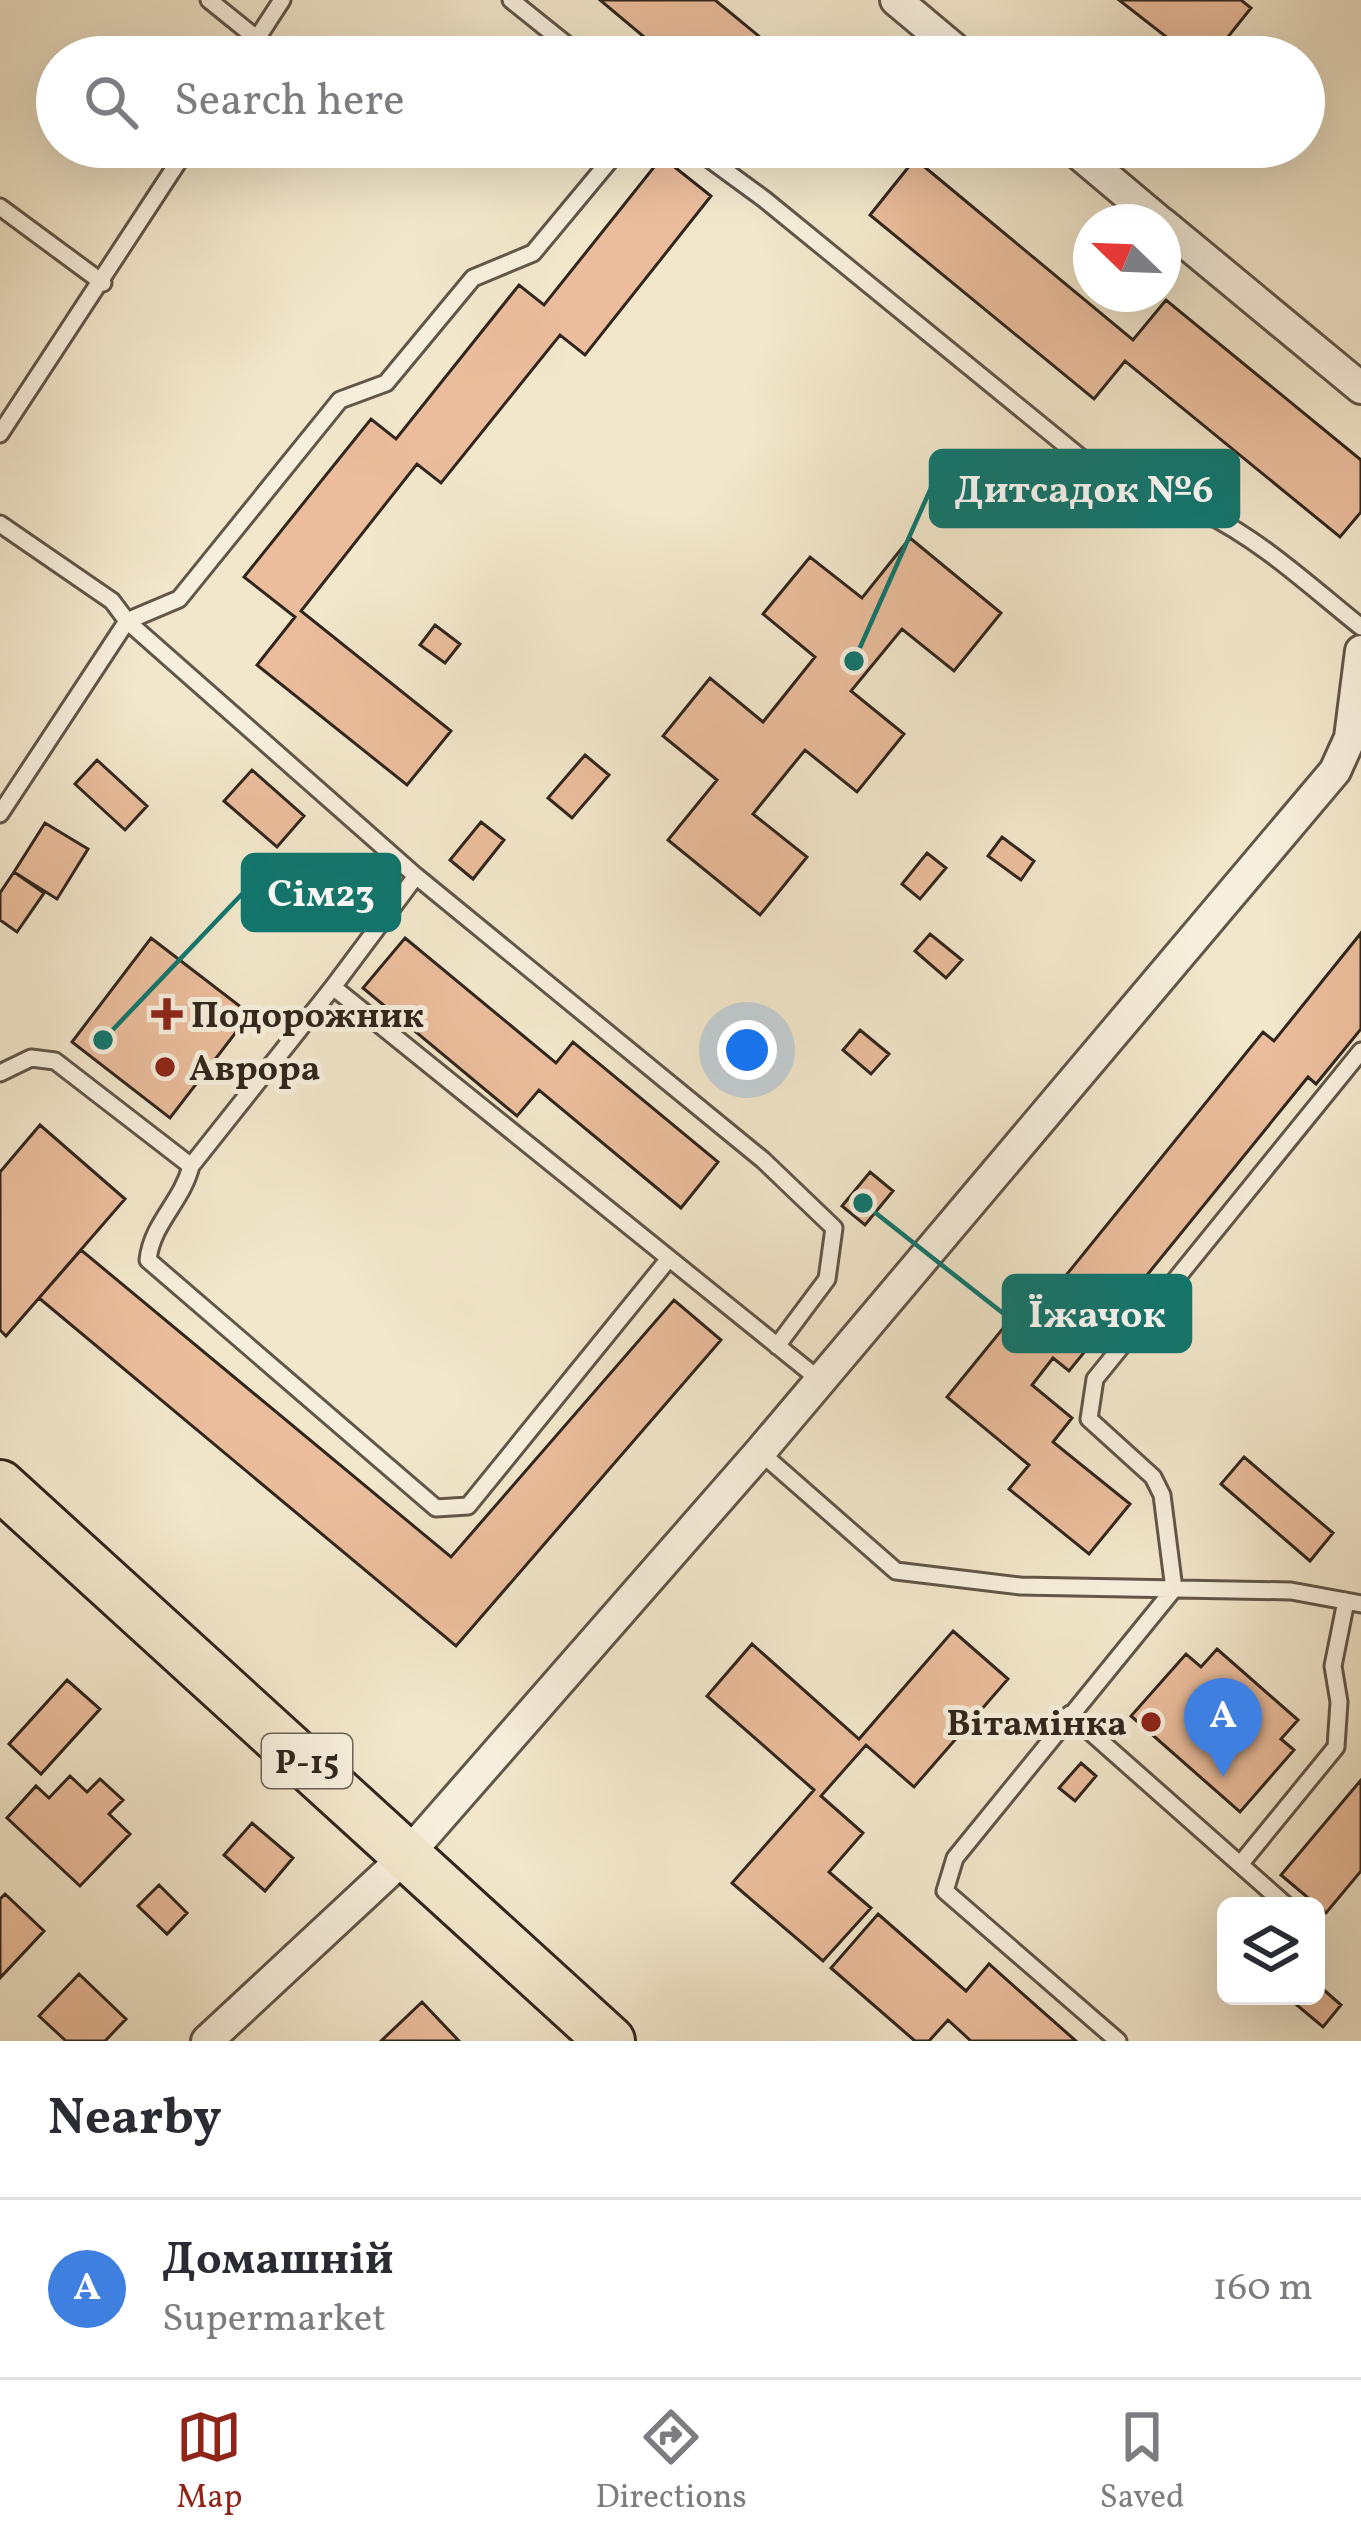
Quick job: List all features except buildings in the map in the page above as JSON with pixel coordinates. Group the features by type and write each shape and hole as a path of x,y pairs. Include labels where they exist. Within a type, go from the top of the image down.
{"main road":[{"name":"Р-15","path":"0,1485 610,2041"}],"street":[{"path":"896,0 939,36"},
{"path":"1096,168 1139,204"},
{"path":"1181,239 1361,388"},
{"path":"207,2041 409,1853 821,1381 1335,770 1355,743 1355,662 1361,651"}],"lane":[{"path":"209,0 254,36"},
{"path":"257,36 282,0"},
{"path":"511,0 556,36"},
{"path":"0,434 104,283 175,168"},
{"path":"0,814 127,621 178,599 340,400 386,383 473,278 533,254 604,168"},
{"path":"722,168 1106,479 1147,498 1200,510 1267,552 1361,627"},
{"path":"0,207 104,283"},
{"path":"0,524 112,601 127,621 416,876 763,1160 834,1228 826,1279 777,1346"},
{"path":"416,876 191,1166 186,1186 150,1235 148,1260 436,1508 450,1511 468,1506 667,1261"},
{"path":"333,987 821,1381"},
{"path":"1118,2041 945,1891 955,1858 1070,1714 1140,1636 1174,1588 1162,1496 1154,1477 1089,1419 1088,1396 1095,1378 1361,1051"},
{"path":"0,1073 31,1058 56,1061 191,1166"},
{"path":"760,1452 896,1571 1020,1586 1292,1591 1354,1602 1333,1666 1339,1702 1336,1747 1243,1862"},
{"path":"1070,1714 1277,1897"}],"place":[{"name":"Дитсадок №6","path":"854,661"},
{"name":"Подорожник","path":"167,1014"},
{"name":"Сім23","path":"103,1040"},
{"name":"Аврора","path":"165,1067"},
{"name":"Їжачок","path":"863,1203"},
{"name":"Вітамінка","path":"1151,1722"},
{"name":"Домашній","path":"1223,1777"}]}
